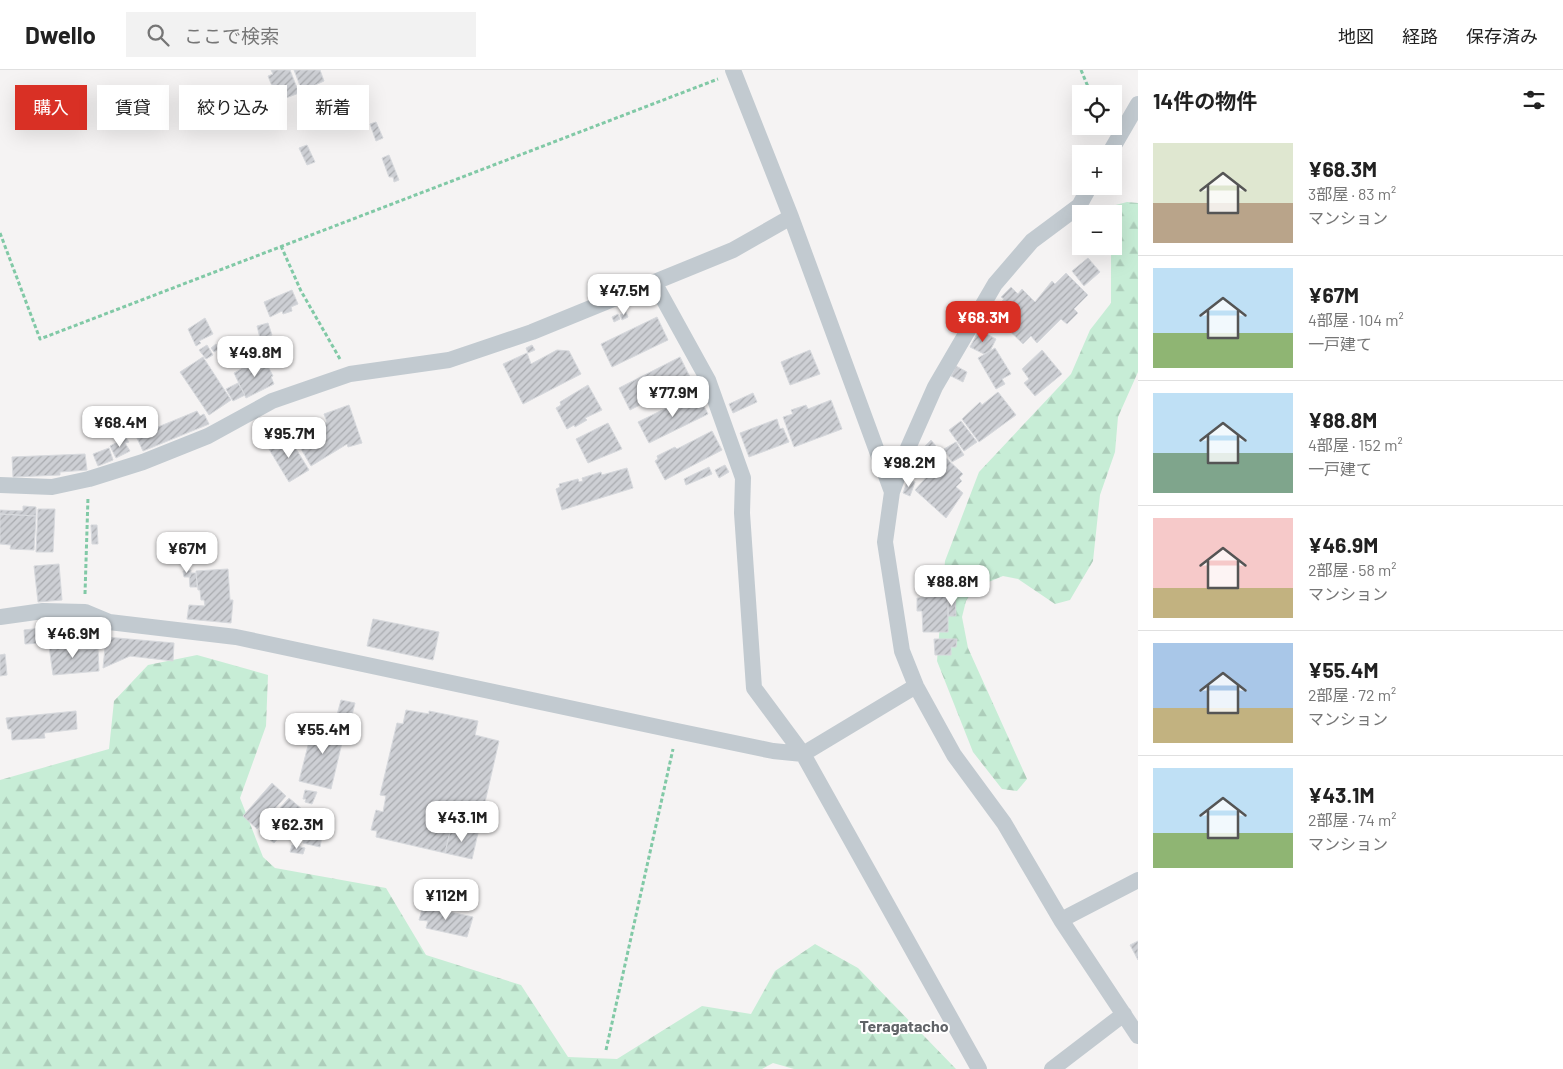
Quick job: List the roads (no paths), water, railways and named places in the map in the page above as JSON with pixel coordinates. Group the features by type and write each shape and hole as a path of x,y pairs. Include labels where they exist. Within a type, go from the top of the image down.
{"street":[{"path":"734,72 892,492"},
{"path":"1114,145 1138,104"},
{"path":"1085,195 1079,206 1032,241 995,284 935,387 908,448 892,492 885,542 902,651 916,686 954,755 1004,823 1062,920 1138,1036"},
{"path":"0,485 52,488 89,479 143,462 208,436 272,401 350,374 449,360 532,332 655,284 733,250 790,217"},
{"path":"655,284 708,380 743,478 742,513 754,688 803,754 979,1069"},
{"path":"0,617 43,611 85,612 109,622 236,637 773,751 803,754 916,686"},
{"path":"1062,920 1138,880"},
{"path":"1052,1069 1124,1014"}],"district":[{"name":"Teragatacho","path":"904,1026"}]}
